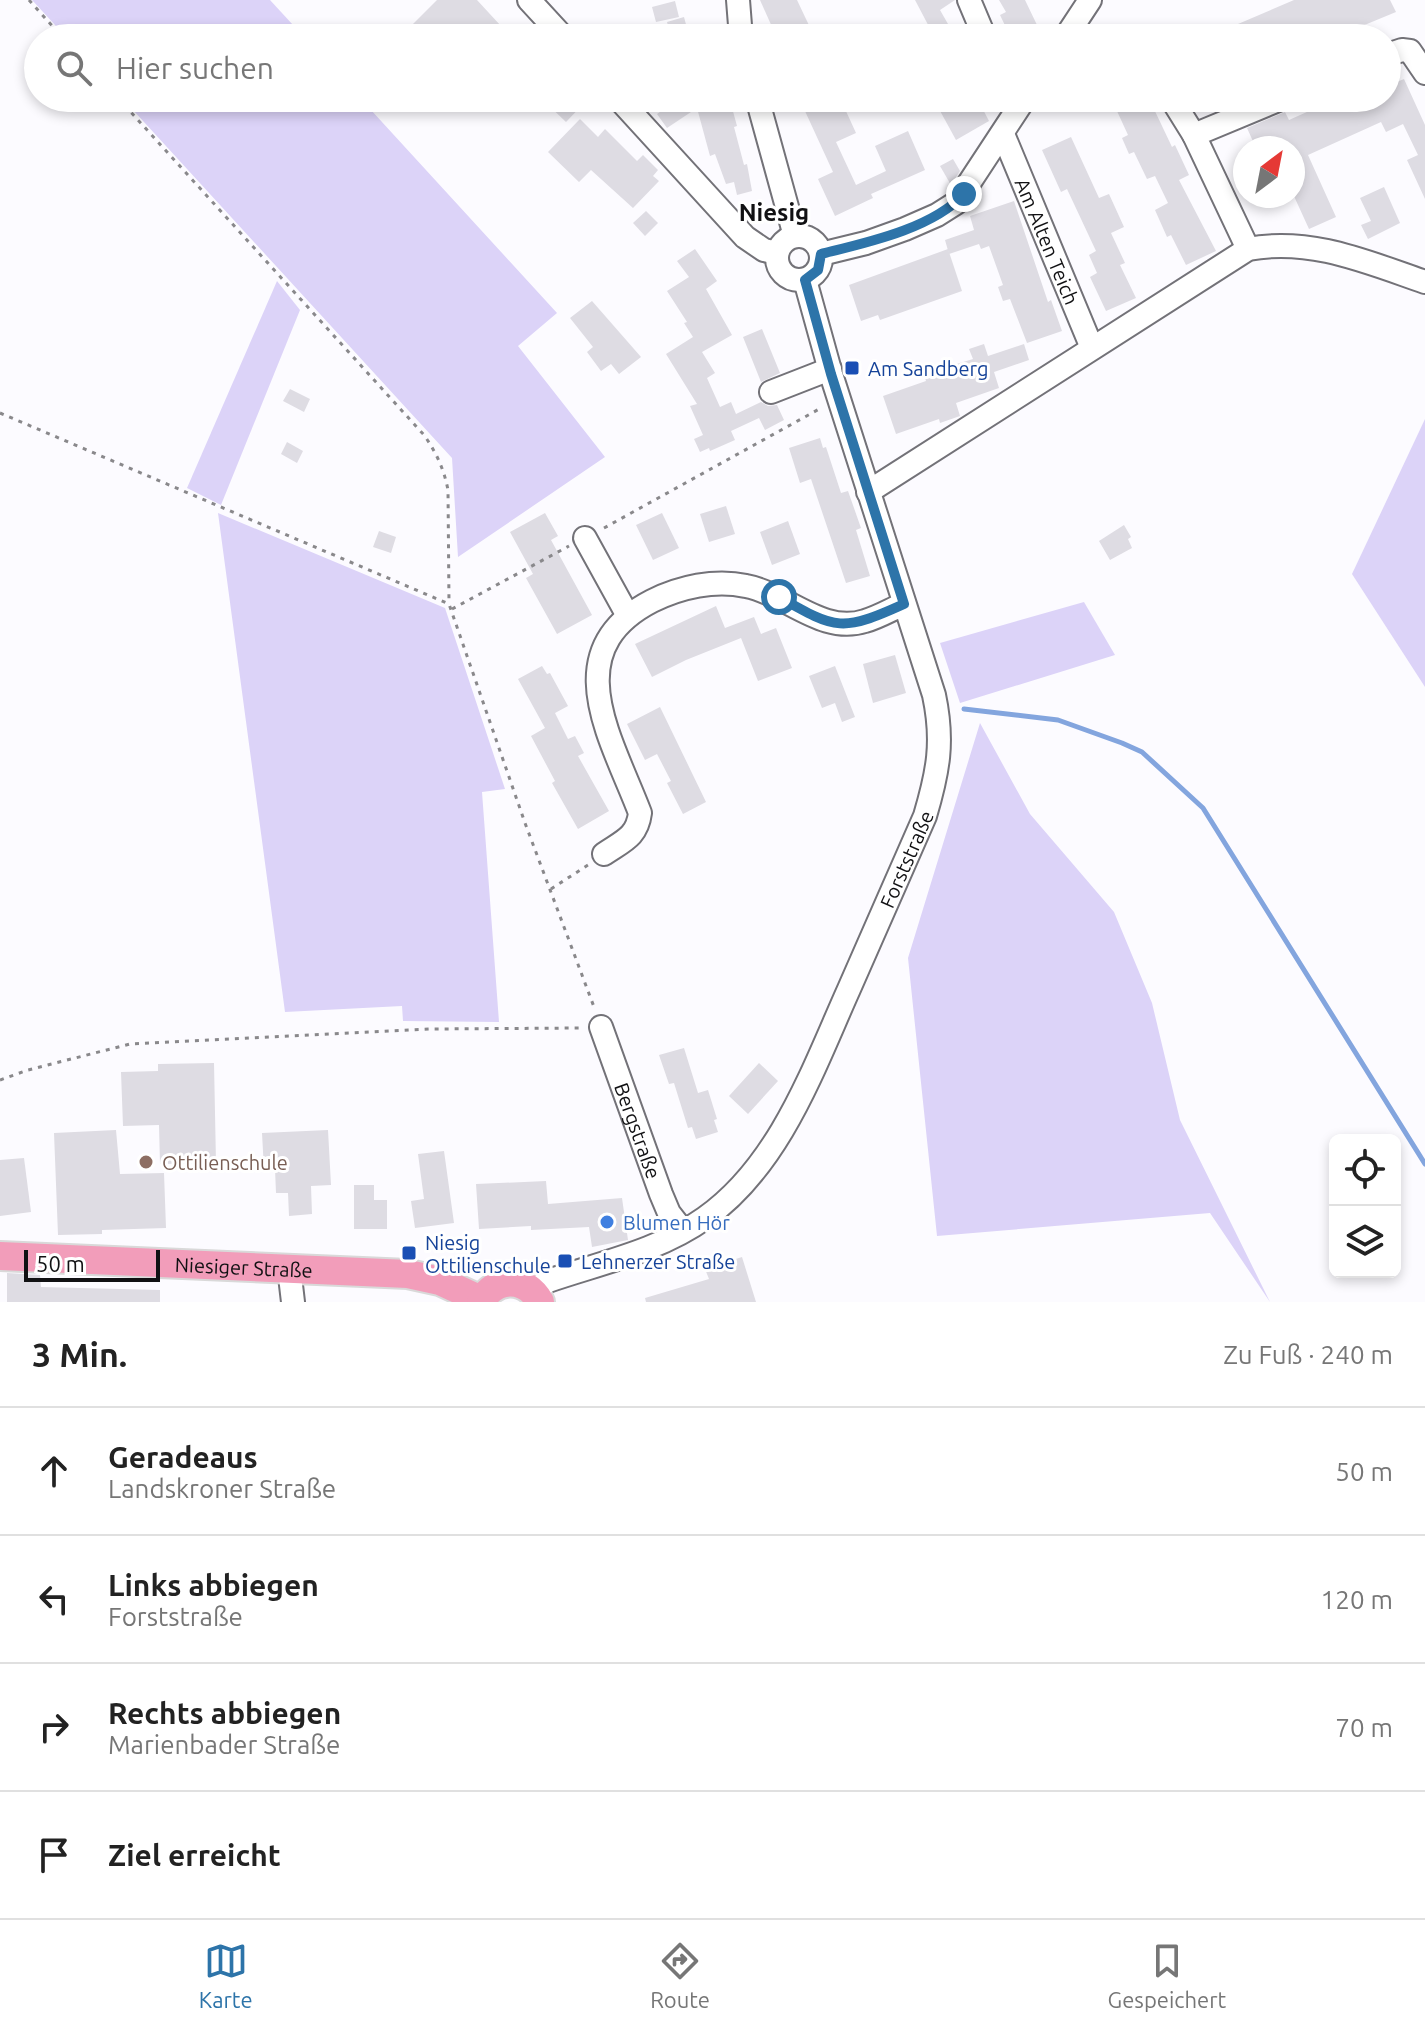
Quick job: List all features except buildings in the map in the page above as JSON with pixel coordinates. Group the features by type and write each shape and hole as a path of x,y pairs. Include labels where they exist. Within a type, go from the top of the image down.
{"main road":[{"name":"Niesiger Straße","path":"0,1256 408,1274 440,1281 481,1301 495,1285 515,1282 536,1297"}],"street":[{"path":"529,0 551,24"},
{"path":"738,0 740,24"},
{"path":"969,0 979,24"},
{"path":"1074,24 1090,0"},
{"path":"1401,50 1410,51 1425,73"},
{"path":"631,112 745,237 764,250 777,253"},
{"path":"761,112 795,236"},
{"path":"821,254 866,243 947,209 964,194 1016,112"},
{"path":"1180,112 1194,135 1248,249"},
{"path":"1194,135 1249,112"},
{"name":"Am Alten Teich","path":"1003,134 1092,348"},
{"path":"795,236 812,240 821,254 818,270 805,280 786,277 778,266 777,253 781,245 795,236"},
{"path":"868,492 1248,249 1274,244 1328,250 1425,282"},
{"name":"Forststraße","path":"536,1297 548,1281 649,1248 683,1231 725,1201 760,1160 788,1119 809,1077 925,816 940,757 938,715 805,280"},
{"path":"771,392 830,369"},
{"path":"585,538 628,616"},
{"path":"604,854 638,828 640,813 607,729 596,686 597,664 606,644 628,616 665,594 717,583 747,586 779,597 818,619 845,624 864,622 904,604"},
{"name":"Bergstraße","path":"601,1027 661,1194 669,1213 683,1231"},
{"path":"289,1268 293,1302"}],"path":[{"path":"29,0 50,24"},
{"path":"0,1080 130,1044 431,1029 601,1027 450,607 448,490 434,449 131,112"},
{"path":"450,607 585,538 839,399"},
{"path":"0,413 450,607"},
{"path":"550,890 604,854"}],"shaded area":[{"path":"32,0 270,0 292,24 54,24"},
{"path":"135,112 373,112 557,313 518,346 605,457 458,557 452,458"},
{"path":"277,281 300,310 221,505 187,488"},
{"path":"1425,419 1425,687 1352,574"},
{"path":"218,513 445,608 505,789 482,792 499,1022 403,1021 402,1006 285,1012"},
{"path":"1084,602 1115,655 960,703 940,643"},
{"path":"980,723 1030,814 1114,912 1152,1003 1180,1120 1270,1302 1210,1213 937,1236 908,958"}],"waterway":[{"path":"964,709 1058,720 1122,743 1142,752 1203,808 1425,1164"}],"place":[{"name":"Am Sandberg","path":"852,368"},
{"name":"Ottilienschule","path":"146,1162"},
{"name":"Blumen Hör","path":"607,1222"},
{"name":"Niesig Ottilienschule","path":"409,1253"},
{"name":"Lehnerzer Straße","path":"565,1261"}],"district":[{"name":"Niesig","path":"774,212"}],"route":[{"path":"779,597 818,619 845,624 864,622 904,604 831,374 805,280 818,270 821,254 905,229 937,215 964,194"}]}
